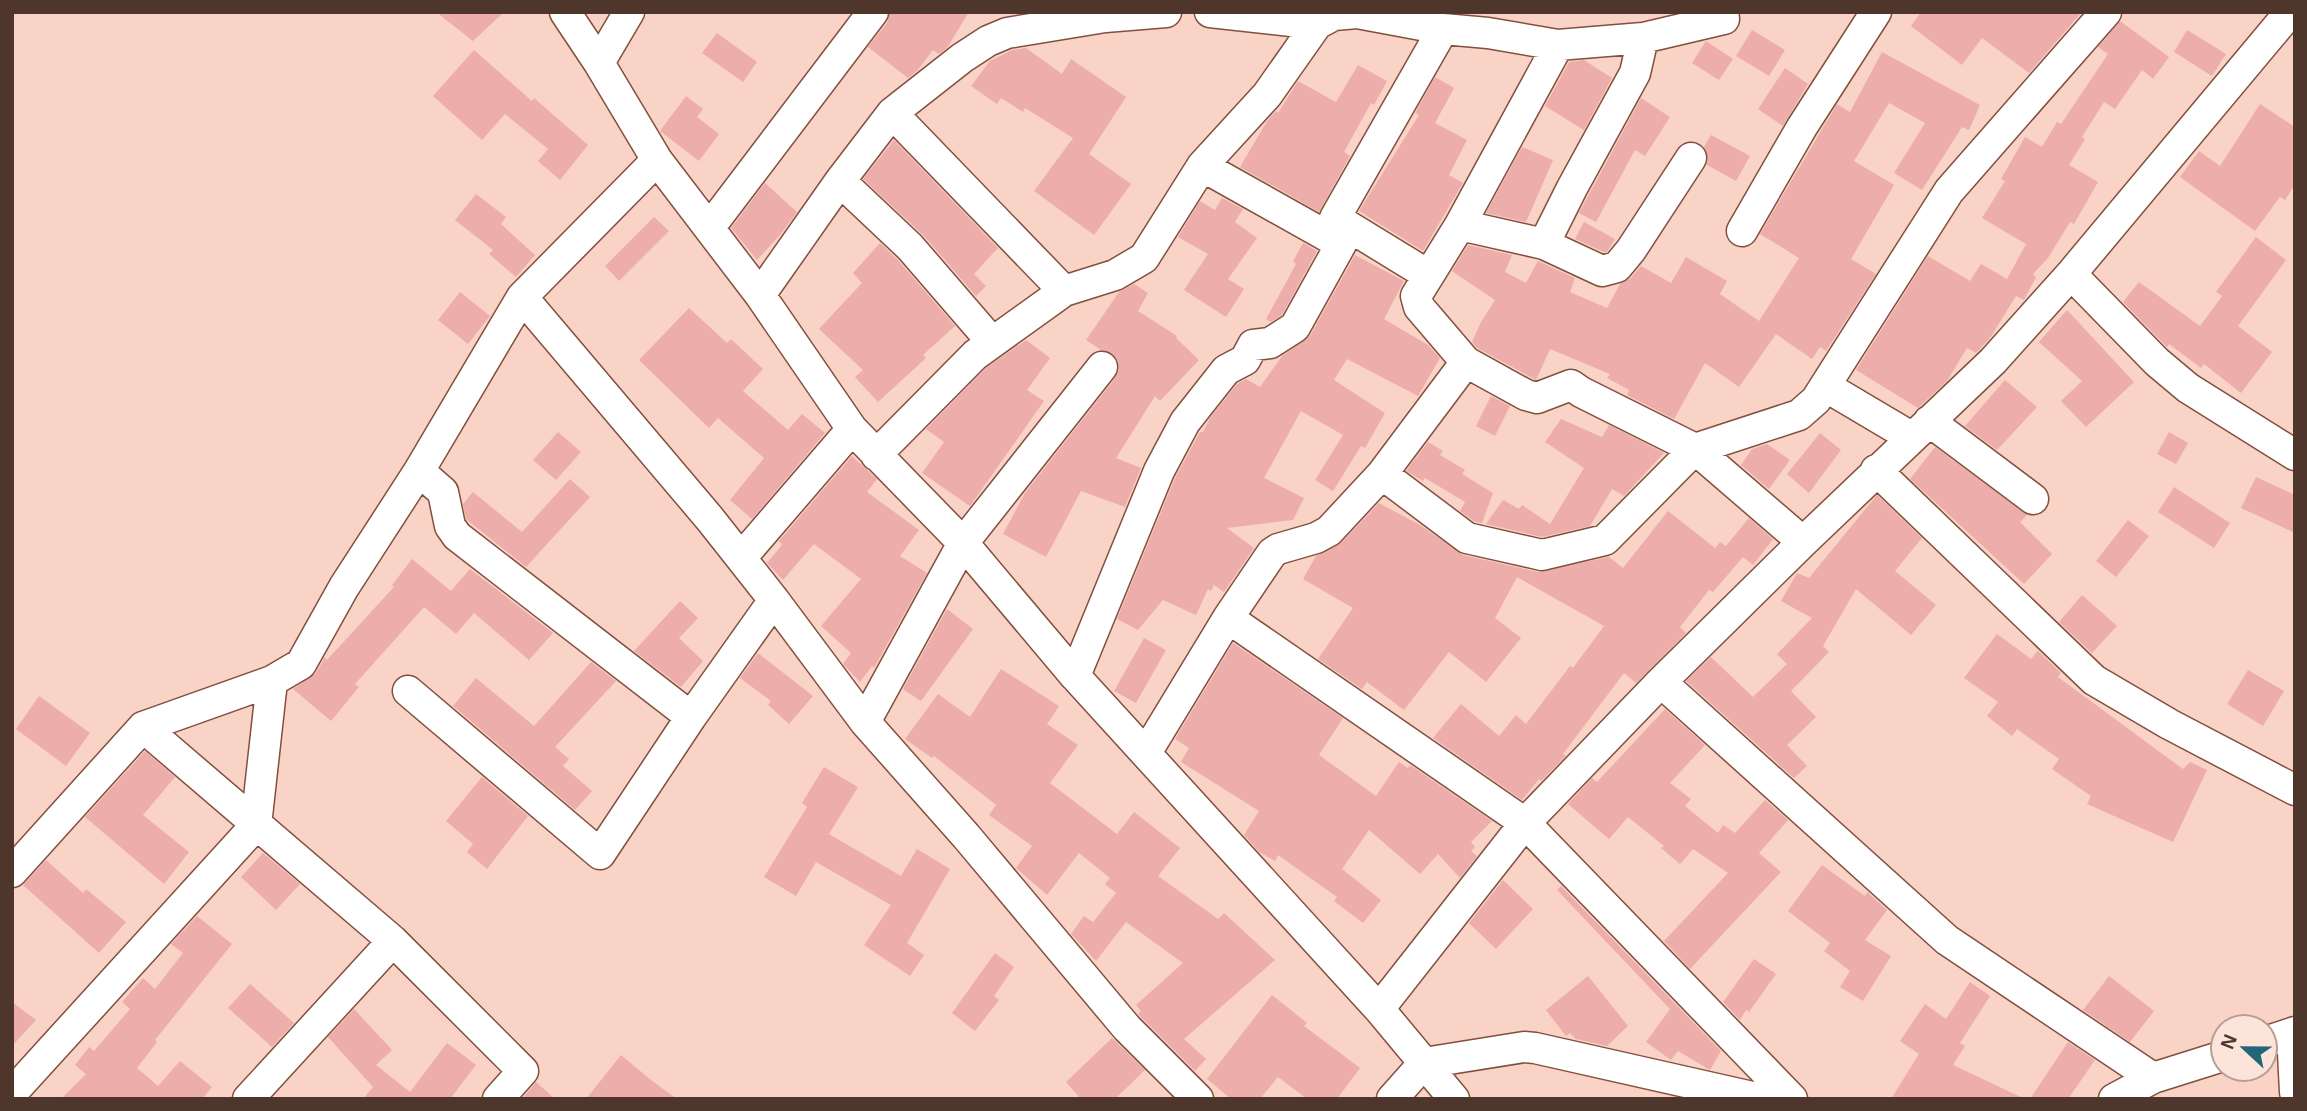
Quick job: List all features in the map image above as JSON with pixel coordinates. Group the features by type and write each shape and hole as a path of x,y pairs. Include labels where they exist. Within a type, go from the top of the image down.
{"street":[{"path":"565,12 657,160 760,295 852,429 963,543 1075,676 1379,1009 1454,1099"},
{"path":"599,63 629,12"},
{"path":"710,227 873,12"},
{"path":"760,295 892,113 962,58 988,41 1007,33 1062,18 1166,12"},
{"path":"1210,12 1317,24"},
{"path":"1742,231 1802,127 1876,12"},
{"path":"1382,474 1467,538 1542,555 1605,540 1695,449 1799,415 1816,400 1949,191 2106,12"},
{"path":"1379,1009 1525,823 1661,682 1802,542 1993,361 2071,274 2290,12"},
{"path":"876,455 975,355 992,342 1064,291 1115,275 1144,258 1202,166 1267,95 1317,24 1334,15 1357,13 1443,29 1488,33 1558,45 1643,38 1731,15"},
{"path":"1075,676 1158,471 1185,422 1226,370 1245,360 1253,345 1270,343 1295,327 1338,231 1443,29"},
{"path":"1544,244 1635,73 1643,38"},
{"path":"1558,45 1460,225 1416,296 1416,302 1466,362 1526,395 1537,398 1571,385 1695,449 1802,542"},
{"path":"892,113 1064,291"},
{"path":"1460,225 1544,244 1602,271 1618,267 1691,158"},
{"path":"12,872 143,727 272,681 301,664 344,587 419,471 522,297 657,160"},
{"path":"1202,166 1428,275"},
{"path":"841,181 910,247 992,342"},
{"path":"2071,274 2157,362 2188,388 2295,455"},
{"path":"522,297 710,519 865,722 966,836 1126,1028 1198,1099"},
{"path":"1146,754 1228,618 1272,553 1329,531 1382,474 1466,362"},
{"path":"865,722 963,543 1102,367"},
{"path":"1825,386 1920,429 2033,499"},
{"path":"741,558 852,429"},
{"path":"1876,470 2094,680 2169,724 2295,790"},
{"path":"419,471 443,492 450,526 457,536 691,716"},
{"path":"408,691 600,854 691,716 774,600"},
{"path":"1228,618 1525,823 1793,1099"},
{"path":"12,1093 256,825 272,681"},
{"path":"1661,682 1947,940 2153,1078"},
{"path":"143,727 393,941 523,1071 498,1099"},
{"path":"248,1099 393,941"},
{"path":"2284,1035 2295,1091"},
{"path":"1392,1099 1424,1063 1524,1047 1761,1099"},
{"path":"2114,1099 2153,1078 2209,1060"}],"building":[{"path":"436,12 504,12 473,41"},
{"path":"890,12 969,12 947,48 939,54 933,50 908,78 868,47 887,23"},
{"path":"1921,12 2082,12 2029,73 1982,38 1962,65 1911,26"},
{"path":"2120,21 2169,57 2153,79 2142,70 2115,109 2104,102 2082,137 2085,139 2069,165 2098,182 2074,224 2070,222 2048,258 2033,274 2036,277 2024,300 2016,296 1990,338 1976,353 1967,348 1947,381 1918,408 1856,370 1928,256 1970,281 1981,264 2007,279 2026,244 1982,218 2005,181 2001,179 2025,137 2042,147 2057,122 2061,124 2108,54 2098,47"},
{"path":"1752,30 1785,50 1769,76 1736,56"},
{"path":"2187,30 2226,54 2212,76 2174,52"},
{"path":"717,33 757,62 743,82 702,53"},
{"path":"1706,41 1733,59 1719,80 1692,63"},
{"path":"1026,48 1062,74 1071,59 1126,97 1089,154 1131,184 1094,235 1034,191 1073,138 1025,108 1023,112 1001,98 997,104 971,86 990,61 1012,50"},
{"path":"474,50 588,145 560,180 538,161 548,149 505,114 482,140 433,96"},
{"path":"1882,52 1980,105 1969,130 1962,127 1922,190 1894,173 1925,123 1889,103 1854,161 1894,185 1851,259 1876,274 1826,351 1820,347 1812,359 1776,334 1739,387 1705,363 1674,419 1627,395 1629,390 1607,378 1610,374 1550,349 1536,380 1477,348 1472,342 1495,300 1452,271 1468,245 1512,255 1505,272 1526,283 1538,261 1575,278 1570,292 1607,308 1620,284 1631,278 1641,266 1671,283 1686,257 1727,281 1720,294 1759,321 1799,258 1760,234 1837,104 1850,112"},
{"path":"1584,60 1612,78 1584,130 1545,106 1569,62"},
{"path":"1358,65 1387,81 1374,105 1371,103 1344,152 1350,156 1319,212 1240,167 1267,121 1276,111 1278,113 1298,81 1336,102"},
{"path":"1785,68 1808,84 1783,126 1758,109"},
{"path":"1435,77 1454,88 1435,123 1467,140 1449,175 1463,183 1423,251 1359,211 1419,115 1415,113"},
{"path":"686,96 703,109 697,117 719,134 699,161 660,131"},
{"path":"1641,98 1670,117 1645,156 1635,150 1596,222 1579,213"},
{"path":"2260,104 2295,127 2295,184 2285,200 2280,197 2255,231 2180,177 2199,151 2220,166"},
{"path":"1711,135 1750,156 1736,181 1707,165 1708,158 1704,147"},
{"path":"894,140 998,248 974,274 986,286 976,296 923,235 863,179"},
{"path":"1522,147 1553,160 1526,222 1486,213"},
{"path":"765,183 797,212 757,260 731,228"},
{"path":"476,194 506,217 501,224 535,255 516,277 489,254 493,250 455,220"},
{"path":"1222,198 1243,209 1235,222 1257,238 1228,279 1244,289 1226,317 1184,290 1208,254 1178,237 1200,201 1215,210"},
{"path":"654,217 669,231 619,281 605,266"},
{"path":"1584,222 1615,239 1607,252 1575,239"},
{"path":"2256,237 2286,260 2238,326 2272,352 2241,393 2204,364 2201,368 2169,344 2167,347 2123,302 2139,282 2200,326 2222,296 2216,292"},
{"path":"880,243 955,326 923,355 926,358 878,402 855,377 863,370 819,329 862,283 853,273"},
{"path":"1303,243 1317,251 1282,315 1271,322 1266,319 1296,264 1293,261"},
{"path":"1355,255 1404,281 1384,319 1428,345 1440,358 1418,396 1347,359 1334,380 1385,413 1365,448 1361,446 1333,491 1315,480 1343,435 1301,411 1264,478 1304,498 1293,520 1227,528 1254,548 1224,592 1214,585 1211,591 1208,589 1196,615 1163,600 1138,630 1117,619 1175,478 1200,432 1203,432 1210,418 1237,384 1246,379 1260,387 1282,356 1310,336"},
{"path":"1134,284 1148,293 1138,311 1177,336 1199,360 1160,401 1155,396 1116,458 1141,468 1125,507 1081,491 1046,557 1003,534 1025,493 1116,377 1119,370 1118,361 1113,354 1086,340 1119,292"},
{"path":"460,292 490,316 468,344 438,320"},
{"path":"689,308 727,343 731,339 763,369 743,391 788,430 802,414 825,433 752,519 730,500 764,458 718,418 709,428 639,360"},
{"path":"2067,310 2134,382 2086,427 2061,401 2082,381 2039,342"},
{"path":"1026,340 1050,358 1027,390 1044,401 970,506 922,473 944,442 926,429 986,368"},
{"path":"2005,380 2037,407 1997,450 1962,424 1965,426"},
{"path":"1491,396 1510,406 1495,436 1476,426"},
{"path":"1561,419 1602,437 1609,425 1664,453 1624,496 1612,489 1590,526 1542,537 1486,524 1503,500 1519,509 1522,505 1550,524 1584,468 1545,442"},
{"path":"558,432 581,452 556,480 533,460"},
{"path":"2169,432 2188,443 2176,464 2157,454"},
{"path":"1820,433 1841,450 1809,493 1787,474"},
{"path":"1428,442 1443,451 1440,455 1465,470 1462,474 1493,493 1482,523 1475,522 1460,511 1465,502 1425,478 1423,481 1406,471"},
{"path":"1767,444 1790,460 1769,489 1741,465 1752,449"},
{"path":"1935,447 2027,515 2020,522 2052,554 2024,584 1910,479"},
{"path":"852,456 877,479 867,492 919,530 900,556 927,573 874,668 872,666 860,682 843,664 851,653 821,626 861,579 814,544 783,580 767,563 782,545 779,541"},
{"path":"2256,477 2295,495 2295,533 2241,508"},
{"path":"570,479 590,497 526,567 466,519 463,504 473,492 522,532"},
{"path":"2174,487 2230,523 2214,548 2158,512"},
{"path":"1877,495 1922,538 1895,571 1936,605 1911,635 1856,589 1823,646 1829,652 1791,691 1816,717 1787,745 1807,766 1794,778 1686,681 1711,657 1753,697 1787,664 1777,654 1812,618 1781,601 1797,573 1809,578"},
{"path":"1379,503 1420,525 1463,555 1538,572 1609,557 1623,568 1668,511 1715,548 1720,542 1726,546 1749,518 1773,539 1753,565 1743,557 1713,592 1709,590 1680,627 1686,633 1636,683 1624,673 1563,754 1566,756 1541,781 1539,779 1522,800 1433,738 1461,704 1499,736 1516,715 1526,724 1604,626 1517,577 1495,618 1521,638 1486,682 1449,652 1404,710 1367,682 1362,689 1318,659 1353,608 1303,579 1316,556 1341,543"},
{"path":"2128,520 2149,536 2116,577 2096,561"},
{"path":"412,559 451,591 470,569 553,633 529,660 474,613 456,634 424,607 355,684 359,687 331,721 293,689 316,673 325,657 327,660 394,587 392,585"},
{"path":"2082,595 2117,626 2092,653 2059,622"},
{"path":"680,601 698,618 679,638 703,661 681,687 634,651"},
{"path":"947,609 973,629 921,701 903,689"},
{"path":"1997,634 2031,659 2038,651 2061,673 2058,677 2183,769 2190,762 2207,770 2173,842 2087,804 2091,796 2052,769 2059,759 2017,729 2012,736 1987,716 1998,702 1964,678"},
{"path":"1144,638 1166,650 1136,703 1114,691"},
{"path":"1233,643 1343,718 1319,755 1376,796 1399,762 1408,768 1410,765 1492,821 1471,842 1475,847 1471,851 1477,856 1460,878 1438,854 1420,874 1369,830 1342,869 1381,900 1363,923 1334,901 1337,897 1278,855 1275,861 1259,852 1244,835 1259,811 1181,762 1189,748 1175,739"},
{"path":"758,653 813,696 789,724 768,705 771,701 740,678"},
{"path":"591,662 616,681 555,747 569,759 563,766 592,791 575,810 453,706 476,678 534,726"},
{"path":"1001,669 1059,706 1047,724 1078,745 1050,783 1117,834 1134,812 1180,848 1158,876 1218,919 1224,913 1275,960 1184,1039 1206,1059 1195,1071 1138,1014 1141,1011 1136,1005 1183,963 1126,922 1096,961 1071,934 1084,916 1093,922 1116,893 1105,884 1110,878 1079,853 1047,895 1016,868 1032,846 989,815 996,805 934,756 932,758 905,739 938,694 970,717"},
{"path":"2248,670 2284,691 2263,726 2227,704"},
{"path":"39,696 90,733 66,766 16,729"},
{"path":"1665,709 1705,745 1670,783 1691,799 1685,806 1718,833 1723,825 1735,833 1765,800 1788,820 1759,853 1781,872 1690,969 1664,941 1728,873 1693,849 1680,864 1661,848 1664,846 1628,817 1609,839 1568,804 1592,778 1597,782"},
{"path":"145,751 175,777 143,815 189,852 164,884 85,817"},
{"path":"824,767 858,787 829,834 901,876 917,849 950,869 907,943 924,955 910,976 864,945 891,905 816,862 796,896 764,877 807,807 802,803"},
{"path":"482,777 528,816 487,869 467,852 473,844 446,821"},
{"path":"263,853 300,884 276,910 241,877"},
{"path":"46,860 83,893 86,889 126,922 99,953 23,885"},
{"path":"1822,865 1865,896 1867,892 1887,910 1865,940 1891,956 1863,1001 1840,987 1850,971 1824,951 1830,943 1788,911"},
{"path":"1503,880 1533,909 1496,949 1469,923"},
{"path":"1561,886 1721,1051 1710,1070 1678,1051 1671,1060 1646,1042 1670,1009 1557,890"},
{"path":"197,916 232,944 155,1040 157,1042 137,1068 158,1086 180,1061 212,1087 202,1099 61,1099 86,1074 75,1065 89,1047 94,1051 130,1009 122,1002 143,978 155,989 183,953 171,944"},
{"path":"995,953 1014,967 994,996 999,1000 975,1031 952,1013"},
{"path":"1754,959 1776,974 1749,1012 1746,1010 1740,1020 1723,1002"},
{"path":"1588,976 1628,1026 1607,1046 1576,1039 1570,1033 1566,1036 1546,1010"},
{"path":"2109,976 2154,1011 2130,1042 2083,1010"},
{"path":"1970,982 1990,996 1960,1043 1965,1046 1953,1065 2025,1099 1891,1099 1919,1054 1900,1041 1925,1004 1946,1019"},
{"path":"250,984 294,1023 272,1047 228,1008"},
{"path":"1272,995 1307,1023 1304,1026 1360,1068 1337,1099 1307,1099 1278,1077 1260,1099 1231,1099 1207,1079"},
{"path":"12,1002 36,1020 12,1046"},
{"path":"354,1009 392,1050 376,1065 410,1092 447,1043 476,1065 450,1099 363,1099 373,1087 328,1037"},
{"path":"1112,1038 1145,1070 1115,1099 1081,1099 1066,1082"},
{"path":"2068,1042 2095,1060 2068,1099 2030,1099"},
{"path":"621,1055 651,1080 677,1099 586,1099"},
{"path":"536,1082 555,1099 522,1099"}]}
